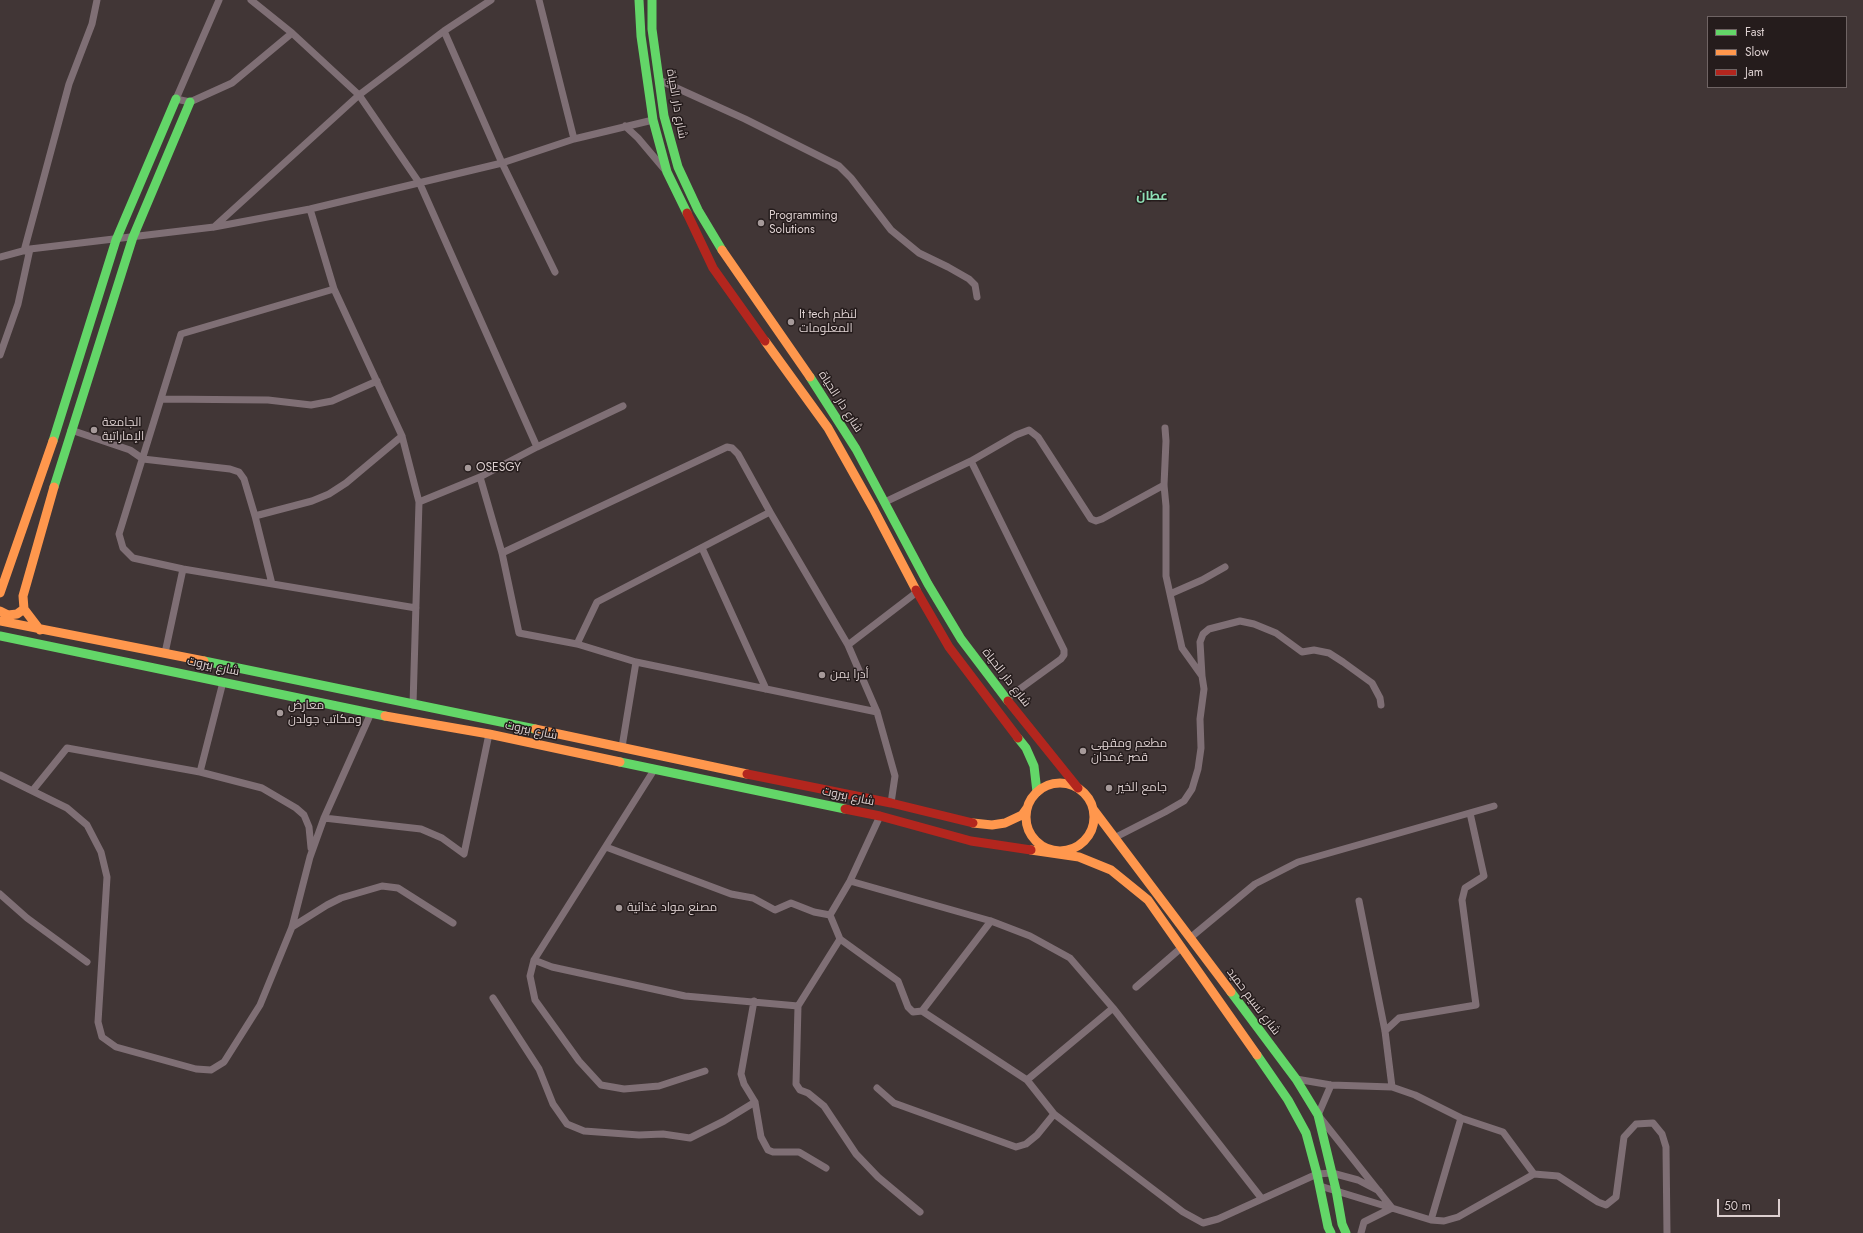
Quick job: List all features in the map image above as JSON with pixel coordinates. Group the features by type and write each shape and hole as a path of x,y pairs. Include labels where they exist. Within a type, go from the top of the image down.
{"main road":[{"name":"شارع دار الحياة","path":"639,0 641,36 653,120 667,172 713,268 828,428 873,508 917,592 949,647 1026,748 1034,766 1037,792"},
{"name":"شارع دار الحياة","path":"652,0 652,29 664,116 678,168 698,210 713,237 823,395 856,449 928,584 961,639 1006,699 1078,788"},
{"path":"0,593 58,426 116,240 176,99"},
{"path":"40,630 24,609 23,596 31,565 71,430 133,237 190,102"},
{"path":"58,426 71,430"},
{"path":"917,592 928,584"},
{"path":"0,611 8,615 17,614 24,609"},
{"name":"شارع بيروت","path":"0,621 40,630 165,653 312,685 622,747 672,759 891,803 976,824 992,825 1005,823 1022,815 1027,808"},
{"name":"شارع بيروت","path":"0,636 371,713 489,734 654,770 670,772 880,816 971,841 1012,848 1055,852"},
{"path":"309,699 312,685"},
{"path":"670,772 672,759"},
{"path":"1055,852 1066,851 1077,847 1086,840 1093,825 1093,809 1090,800 1078,788 1068,784 1057,783 1046,786 1030,799 1025,819 1028,831 1034,841 1044,848 1055,852 1079,857 1111,870 1148,900 1288,1100 1306,1133 1320,1186 1328,1227 1331,1233"},
{"name":"شارع نسيم حميد","path":"1093,809 1116,837 1296,1079 1318,1115 1336,1190 1342,1224 1346,1233"}],"street":[{"path":"0,355 18,304 27,250 69,84 92,24 97,0"},
{"path":"219,0 176,99 190,102 232,83 292,33"},
{"path":"251,0 292,33 359,95 420,184 537,447"},
{"path":"214,227 359,95 444,31 491,0"},
{"path":"539,0 574,139"},
{"path":"444,31 502,163 555,272"},
{"path":"659,80 745,119 839,166 852,178 891,230 919,253 969,279 975,285 977,297"},
{"path":"0,257 27,250 214,227 310,209 420,184 502,163 574,139 653,120"},
{"path":"625,126 638,138 667,172"},
{"path":"310,209 334,289 402,436 419,502 413,705"},
{"path":"334,289 181,334 119,534 123,548 133,558 183,570 416,608"},
{"path":"162,399 268,400 311,405 332,401 377,381"},
{"path":"419,502 480,477 537,447 623,406"},
{"path":"1165,428 1166,441 1164,485 1166,506 1166,576 1182,648 1202,676"},
{"path":"71,430 130,450 143,459 230,469 239,472 244,479 255,516 272,584"},
{"path":"884,502 971,461 1016,435 1029,430 1038,438 1091,519 1096,521 1102,519 1164,485"},
{"path":"255,516 312,501 328,494 346,483 402,436"},
{"path":"502,554 727,447 732,448 738,454 770,512 848,645 877,712 895,776 891,803"},
{"path":"971,461 1064,650 1064,655 1061,659 1006,699"},
{"path":"480,477 502,554 519,633 577,644 636,662 877,712"},
{"path":"577,644 597,602 770,512"},
{"path":"702,548 766,690"},
{"path":"1170,594 1202,580 1225,567"},
{"path":"165,653 183,570"},
{"path":"848,645 917,592"},
{"path":"1116,837 1166,812 1184,801 1192,789 1198,769 1201,748 1200,719 1204,689 1200,642 1202,634 1209,629 1240,621 1254,624 1276,633 1302,652 1314,650 1329,653 1372,683 1380,698 1381,705"},
{"path":"622,747 636,662"},
{"path":"200,772 223,682"},
{"path":"0,774 67,808 87,825 101,852 106,877 98,1022 102,1037 116,1047 196,1069 211,1070 224,1062 260,1005 292,927 310,857 324,818 371,713"},
{"path":"324,818 421,829 442,838 464,854 489,734"},
{"path":"33,790 67,748 200,772 262,788 296,808 304,815 309,827 312,842 310,857"},
{"path":"654,770 534,960 530,976 535,1000 558,1034 601,1085 624,1088 659,1086 705,1071"},
{"path":"1190,938 1255,884 1298,862 1494,806"},
{"path":"1385,1031 1399,1018 1476,1005 1462,900 1465,888 1484,876 1470,812"},
{"path":"830,915 850,881 880,816"},
{"path":"606,847 730,894 753,898 775,910 791,904 814,912 830,915"},
{"path":"850,881 991,920 1030,936 1070,958 1112,1008 1262,1199"},
{"path":"292,927 341,898 382,886 398,888 452,923"},
{"path":"0,894 27,918 87,962"},
{"path":"1360,901 1385,1031 1392,1087"},
{"path":"830,915 840,939 898,980 908,1007 913,1012 922,1011 1027,1080 1054,1114 1183,1212 1203,1223 1218,1220 1317,1174 1332,1173 1358,1180 1378,1191"},
{"path":"922,1011 991,920"},
{"path":"840,939 798,1006 796,1084 800,1090 808,1093 824,1106 856,1154 878,1177 920,1212"},
{"path":"1136,987 1181,948"},
{"path":"534,960 552,967 685,996 798,1006"},
{"path":"493,998 539,1069 553,1104 567,1124 584,1131 639,1135 662,1134 690,1138 724,1121 754,1102"},
{"path":"754,1001 741,1074 744,1084 754,1102 761,1137 768,1150 773,1152 799,1152 826,1168"},
{"path":"1027,1080 1112,1008"},
{"path":"1296,1079 1331,1085 1392,1087 1415,1095 1461,1118 1503,1132 1534,1174"},
{"path":"1331,1085 1318,1115 1392,1208"},
{"path":"876,1088 894,1103 1016,1147 1026,1144 1037,1135 1054,1114"},
{"path":"1431,1220 1461,1118"},
{"path":"1320,1186 1431,1220 1444,1221 1458,1217 1534,1174 1558,1176 1598,1202 1606,1205 1616,1197 1624,1137 1636,1124 1653,1123 1662,1134 1666,1147 1667,1233"},
{"path":"1361,1233 1364,1222 1392,1208"}],"traffic: fast":[{"path":"639,0 641,36 653,120 667,172 687,213"},
{"path":"652,0 652,29 664,116 678,167 698,210 722,250"},
{"path":"53,441 116,240 176,99"},
{"path":"54,487 133,237 190,102"},
{"path":"810,377 856,449 928,584 961,639 1008,701"},
{"path":"0,636 385,716"},
{"path":"204,661 535,729"},
{"path":"1018,738 1026,748 1034,766 1037,792"},
{"path":"620,762 845,809"},
{"path":"1231,992 1296,1079 1318,1115 1336,1190 1342,1224 1346,1233"},
{"path":"1257,1055 1288,1100 1306,1133 1317,1174 1328,1227 1331,1233"}],"traffic: slow":[{"path":"722,250 810,377"},
{"path":"765,341 828,428 873,508 916,590"},
{"path":"0,593 53,441"},
{"path":"40,630 24,609 23,596 54,487"},
{"path":"0,611 8,615 17,614 24,609"},
{"path":"0,621 204,661"},
{"path":"385,716 489,734 620,762"},
{"path":"535,729 747,774"},
{"path":"1053,783 1067,783 1079,788 1089,798 1094,810 1094,817 1094,824 1089,836 1079,846 1067,851 1053,851 1041,846 1031,836 1026,824 1026,810 1031,798 1041,788 1053,783"},
{"path":"973,823 992,825 1005,823 1022,815 1027,808"},
{"path":"1093,809 1231,992"},
{"path":"1031,850 1079,857 1111,870 1148,900 1257,1055"}],"traffic: jam":[{"path":"687,213 713,268 765,341"},
{"path":"916,590 949,647 1018,738"},
{"path":"1008,701 1078,788"},
{"path":"747,774 891,803 973,823"},
{"path":"845,809 880,816 971,841 1031,850"}],"place":[{"name":"Programming Solutions","path":"761,223"},
{"name":"It tech لنظم المعلومات","path":"791,322"},
{"name":"الجامعة الإماراتية","path":"94,430"},
{"name":"OSESGY","path":"468,468"},
{"name":"أدرا يمن","path":"822,675"},
{"name":"معارض ومكاتب جولدن","path":"280,713"},
{"name":"مطعم ومقهى قصر غمدان","path":"1083,751"},
{"name":"جامع الخير","path":"1109,788"},
{"name":"مصنع مواد غذائية","path":"619,908"}],"district":[{"name":"عطان","path":"1152,197"}]}
